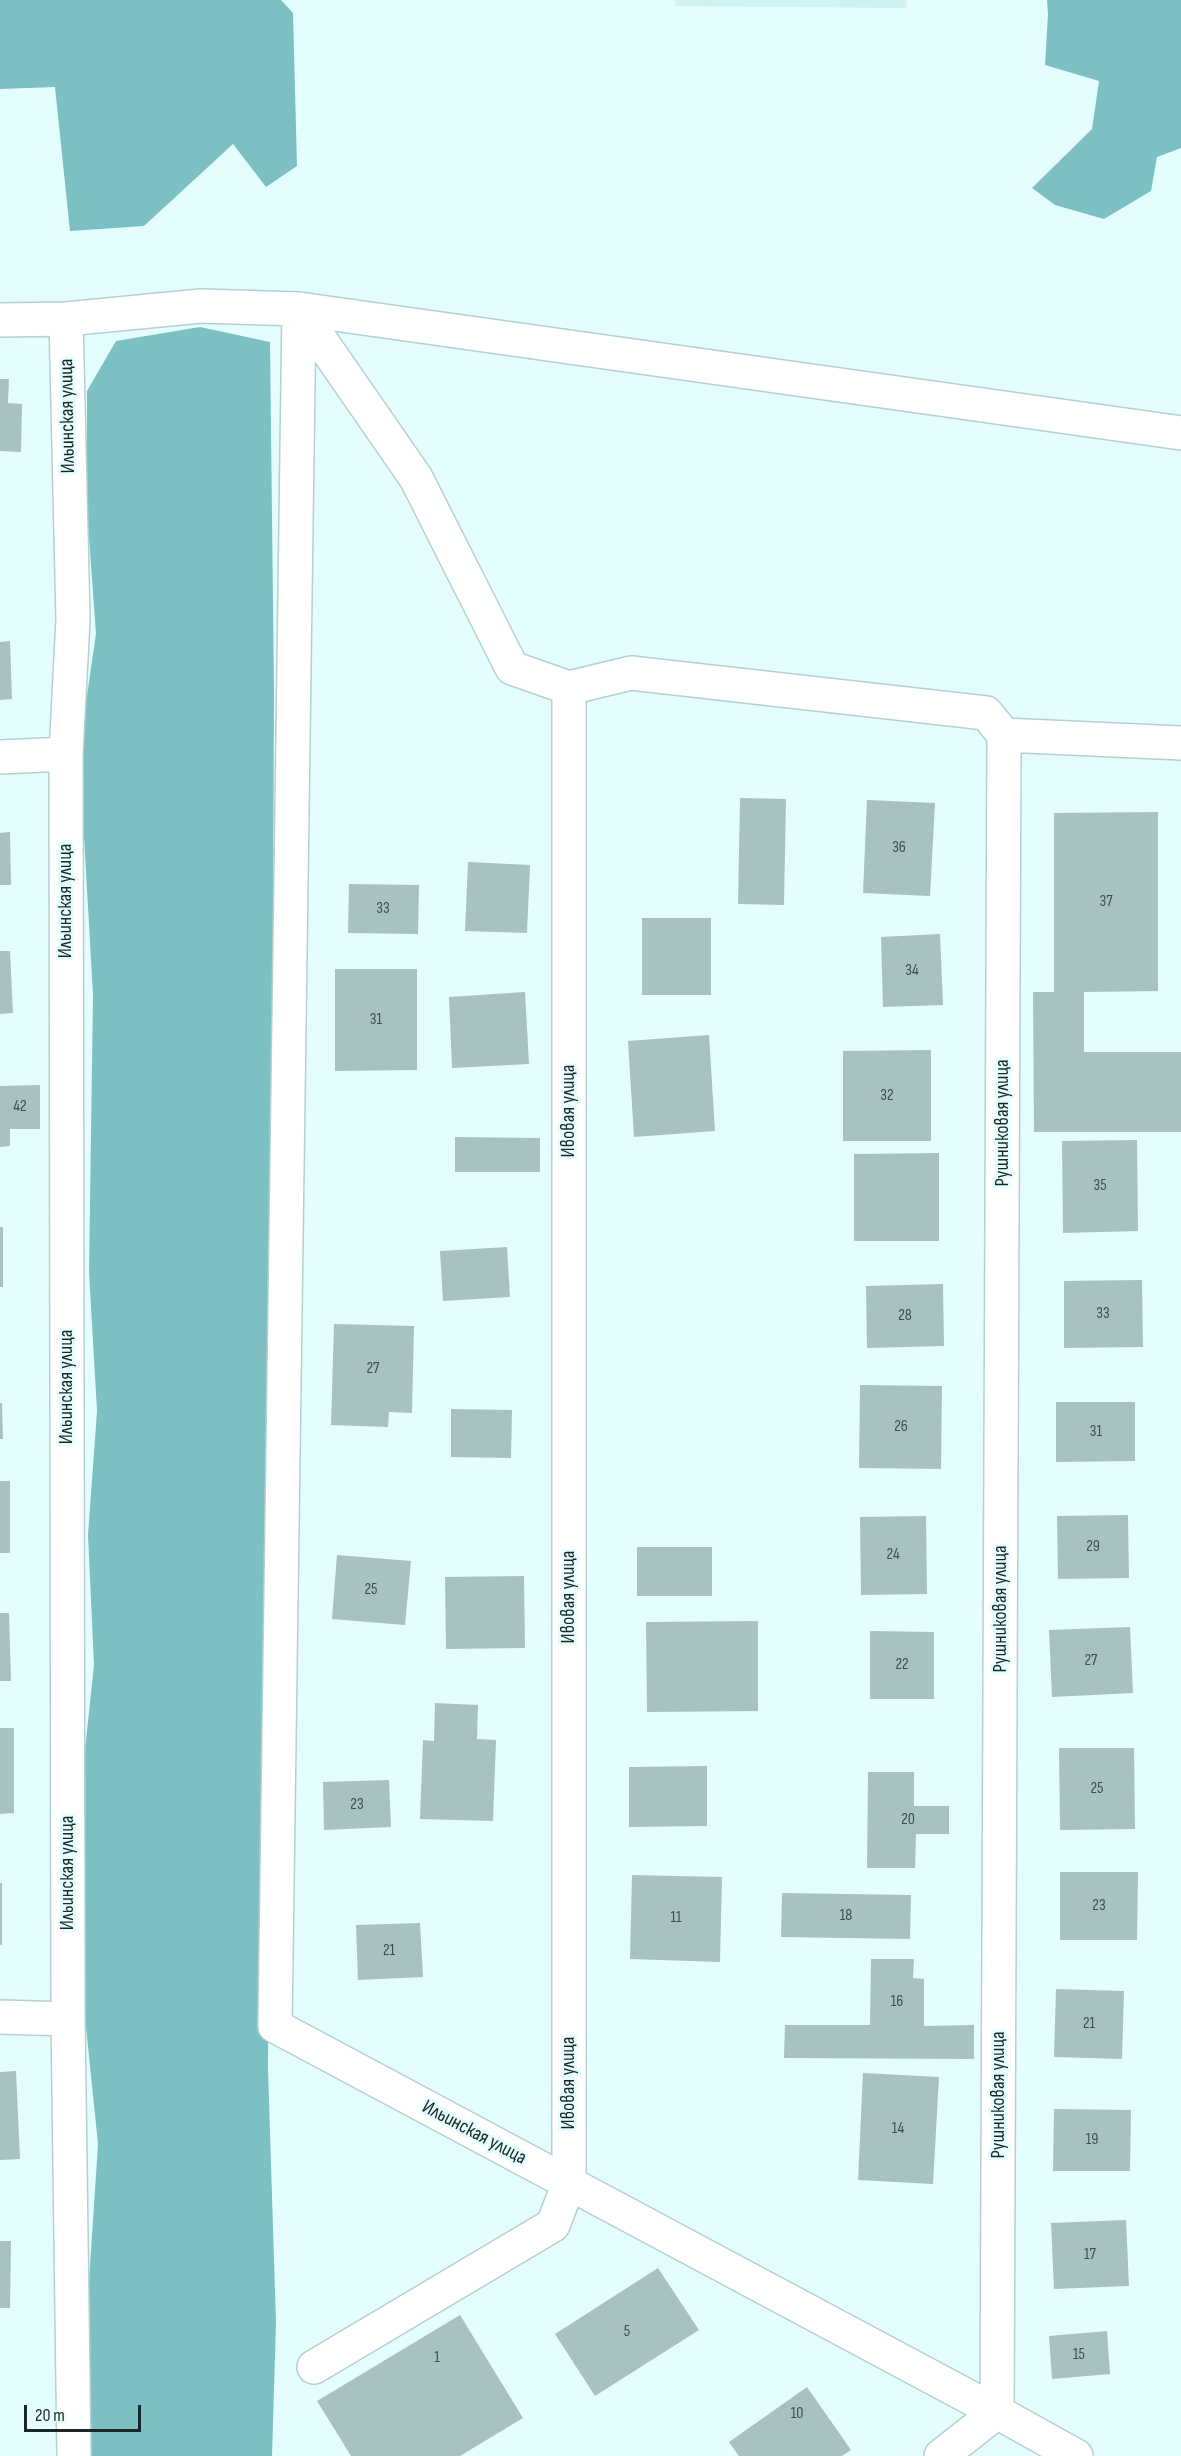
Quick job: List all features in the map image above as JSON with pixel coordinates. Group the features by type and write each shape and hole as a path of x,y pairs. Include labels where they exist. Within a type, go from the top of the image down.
{"street":[{"path":"0,320 66,319 201,306 298,309 1181,433"},
{"path":"298,309 416,478 512,669 569,688 632,673 986,713 1004,735 1181,743"},
{"name":"Ильинская улица","path":"298,309 275,2026 569,2183"},
{"name":"Ильинская улица","path":"66,319 72,619 66,754 68,2019 74,2456"},
{"name":"Ивовая улица","path":"314,2367 553,2225 569,2183 569,688"},
{"name":"Рушниковая улица","path":"997,2412 1004,735"},
{"path":"0,757 66,754"},
{"path":"0,2018 68,2019"},
{"path":"569,2183 1076,2456"},
{"path":"941,2456 997,2412"}],"shaded area":[{"path":"0,0 281,0 293,13 297,166 266,187 233,144 144,226 70,231 55,87 0,89"},
{"path":"675,0 906,0 907,8 675,6"},
{"path":"1047,0 1181,0 1181,148 1157,157 1151,191 1104,219 1055,205 1032,188 1092,129 1099,81 1045,65"},
{"path":"200,327 270,342 274,690 268,2069 276,2323 272,2456 91,2456 85,2342 98,2144 71,1881 94,1665 88,1535 97,1411 89,1272 93,995 79,749 96,634 87,510 87,391 116,341"}],"building":[{"path":"0,379 9,379 8,403 22,404 21,452 0,451"},
{"path":"10,641 12,699 0,700 0,642"},
{"path":"740,798 786,799 784,905 738,904"},
{"path":"867,800 935,803 930,896 863,893"},
{"path":"1158,812 1158,991 1084,992 1084,1052 1181,1052 1181,1132 1034,1132 1033,992 1054,992 1054,813"},
{"path":"10,832 11,885 0,885 0,833"},
{"path":"468,862 530,865 527,933 465,931"},
{"path":"349,884 419,885 418,934 348,933"},
{"path":"642,918 711,918 711,995 642,995"},
{"path":"940,934 943,1005 883,1007 881,937"},
{"path":"0,951 10,951 13,1013 0,1014"},
{"path":"335,969 417,969 417,1070 335,1071"},
{"path":"525,992 529,1064 452,1068 449,997"},
{"path":"709,1035 715,1131 634,1137 628,1041"},
{"path":"931,1050 931,1141 843,1141 843,1051"},
{"path":"40,1085 40,1129 10,1129 10,1146 0,1147 0,1086"},
{"path":"455,1137 540,1138 540,1172 455,1172"},
{"path":"1137,1140 1138,1231 1063,1233 1062,1141"},
{"path":"939,1153 939,1241 854,1241 854,1154"},
{"path":"0,1227 3,1227 3,1287 0,1287"},
{"path":"507,1247 510,1297 443,1301 440,1251"},
{"path":"1142,1280 1143,1347 1064,1348 1064,1281"},
{"path":"943,1284 944,1346 867,1348 866,1286"},
{"path":"334,1324 414,1326 412,1413 389,1412 388,1427 331,1425"},
{"path":"860,1385 942,1386 941,1469 859,1468"},
{"path":"1056,1402 1135,1402 1135,1461 1056,1462"},
{"path":"0,1403 2,1403 3,1439 0,1439"},
{"path":"451,1409 512,1410 511,1458 451,1457"},
{"path":"0,1481 10,1481 10,1553 0,1553"},
{"path":"1128,1515 1129,1578 1058,1579 1057,1516"},
{"path":"926,1516 927,1594 861,1595 860,1517"},
{"path":"637,1547 712,1547 712,1596 637,1596"},
{"path":"337,1555 411,1561 405,1625 332,1619"},
{"path":"524,1576 525,1648 446,1649 445,1577"},
{"path":"0,1613 9,1613 11,1681 0,1681"},
{"path":"758,1621 758,1711 647,1712 646,1622"},
{"path":"1130,1627 1133,1693 1052,1697 1049,1630"},
{"path":"870,1631 934,1632 934,1699 870,1699"},
{"path":"435,1703 478,1705 477,1739 496,1740 493,1821 420,1819 423,1740 434,1741"},
{"path":"0,1728 14,1728 14,1813 0,1814"},
{"path":"1059,1748 1134,1748 1135,1829 1060,1830"},
{"path":"707,1766 707,1826 629,1827 629,1767"},
{"path":"868,1772 914,1772 914,1806 949,1806 949,1834 916,1834 915,1868 867,1868"},
{"path":"389,1780 391,1827 324,1830 323,1782"},
{"path":"1060,1872 1138,1872 1137,1940 1060,1940"},
{"path":"632,1875 722,1877 720,1962 630,1959"},
{"path":"0,1883 2,1883 2,1945 0,1945"},
{"path":"782,1893 911,1895 910,1939 781,1937"},
{"path":"420,1923 423,1977 358,1980 356,1925"},
{"path":"871,1959 914,1959 913,1978 924,1979 924,2026 974,2025 974,2059 784,2058 785,2025 870,2025"},
{"path":"1056,1989 1124,1991 1122,2059 1054,2057"},
{"path":"16,2071 20,2159 0,2160 0,2072"},
{"path":"863,2073 939,2077 933,2184 858,2180"},
{"path":"1054,2109 1131,2110 1130,2171 1053,2171"},
{"path":"1126,2220 1129,2286 1054,2289 1051,2223"},
{"path":"0,2241 11,2241 10,2308 0,2308"},
{"path":"658,2268 699,2330 595,2396 555,2334"},
{"path":"460,2315 523,2418 460,2456 351,2456 317,2401"},
{"path":"1107,2331 1110,2374 1052,2379 1049,2336"},
{"path":"807,2387 851,2450 842,2456 739,2456 729,2442"}]}
